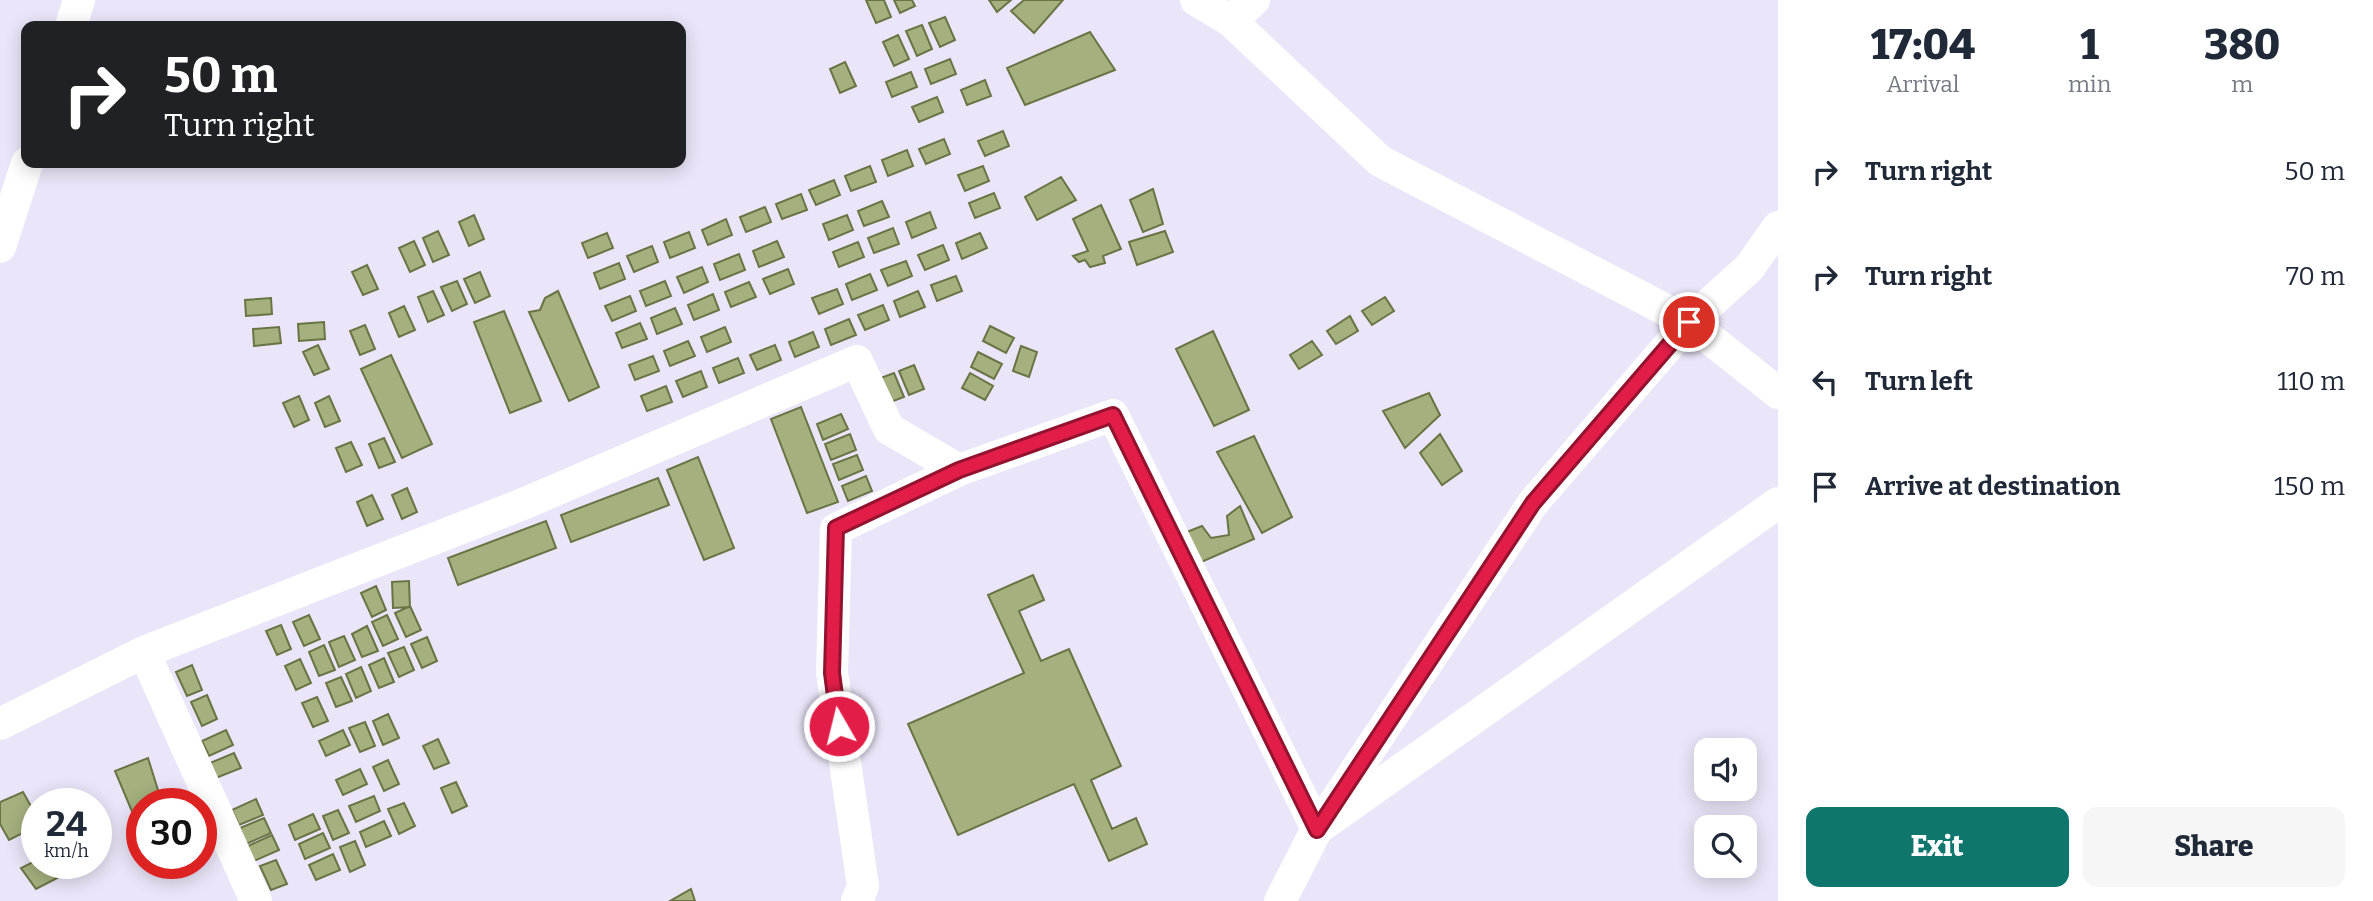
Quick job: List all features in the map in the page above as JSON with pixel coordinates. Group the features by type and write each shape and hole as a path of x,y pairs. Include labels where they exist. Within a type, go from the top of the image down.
{"street":[{"path":"73,21 79,0"},
{"path":"1196,0 1231,22 1380,161 1689,322 1778,393"},
{"path":"1231,22 1254,0"},
{"path":"0,247 25,168"},
{"path":"1280,901 1317,830 1533,503 1689,322 1749,268 1778,227"},
{"path":"0,724 144,652 523,504 857,361 889,429 959,470"},
{"path":"857,901 863,886 832,673 836,528 959,470 1113,415 1317,830"},
{"path":"1317,830 1778,503"},
{"path":"144,652 256,901"}],"building":[{"path":"866,0 884,0 891,17 876,23"},
{"path":"894,0 912,0 915,6 900,13"},
{"path":"989,0 1011,0 997,12"},
{"path":"1024,0 1063,0 1034,33 1011,11"},
{"path":"945,17 955,40 940,47 929,23"},
{"path":"922,25 932,49 917,56 906,31"},
{"path":"1090,32 1115,70 1025,105 1007,68"},
{"path":"898,35 909,59 894,66 883,42"},
{"path":"950,59 956,74 931,84 925,69"},
{"path":"845,62 856,86 840,93 830,69"},
{"path":"911,72 917,87 892,97 886,82"},
{"path":"985,80 991,96 967,105 961,90"},
{"path":"937,97 943,112 919,122 912,107"},
{"path":"1003,131 1009,146 985,156 978,141"},
{"path":"944,139 950,154 926,164 919,149"},
{"path":"907,150 913,166 888,176 882,160"},
{"path":"870,166 876,182 851,191 845,176"},
{"path":"983,166 989,181 965,191 958,175"},
{"path":"1061,177 1076,200 1037,220 1025,197"},
{"path":"834,180 840,195 816,205 809,190"},
{"path":"1153,189 1163,224 1143,232 1130,200"},
{"path":"994,193 1000,208 975,218 969,203"},
{"path":"801,194 807,210 782,219 776,204"},
{"path":"882,201 889,217 864,226 858,211"},
{"path":"1101,205 1121,249 1103,256 1105,263 1090,267 1085,260 1079,262 1073,256 1088,251 1073,219"},
{"path":"765,207 771,222 746,232 740,217"},
{"path":"930,212 936,228 912,238 906,222"},
{"path":"474,215 484,239 469,246 459,222"},
{"path":"847,215 853,230 829,240 823,224"},
{"path":"726,219 732,235 708,245 702,230"},
{"path":"893,228 899,244 874,253 868,238"},
{"path":"438,231 449,255 433,262 423,238"},
{"path":"1165,231 1173,252 1137,265 1129,242"},
{"path":"689,232 695,248 670,258 664,242"},
{"path":"607,233 613,248 588,258 582,243"},
{"path":"980,233 987,248 962,259 956,243"},
{"path":"414,241 425,265 410,272 399,248"},
{"path":"777,241 784,257 759,267 753,251"},
{"path":"858,242 864,257 839,267 833,252"},
{"path":"943,245 949,260 925,270 918,255"},
{"path":"652,246 658,262 634,272 627,256"},
{"path":"739,254 745,270 720,280 714,264"},
{"path":"906,261 912,276 888,286 881,270"},
{"path":"619,263 625,279 600,289 594,273"},
{"path":"367,265 378,289 363,295 352,272"},
{"path":"702,267 708,282 684,293 677,277"},
{"path":"788,269 794,284 770,294 763,279"},
{"path":"480,272 490,296 475,303 464,279"},
{"path":"870,274 877,290 852,300 846,284"},
{"path":"956,276 962,291 937,301 931,285"},
{"path":"457,281 467,304 452,311 441,287"},
{"path":"665,281 671,296 646,306 640,291"},
{"path":"749,282 756,297 731,307 725,292"},
{"path":"837,289 843,304 819,314 812,298"},
{"path":"433,291 444,315 428,322 418,297"},
{"path":"558,291 599,387 569,401 529,312 540,310 545,298"},
{"path":"918,291 925,307 900,317 894,301"},
{"path":"713,294 719,310 694,320 688,305"},
{"path":"630,296 636,311 612,321 605,306"},
{"path":"1385,297 1394,311 1372,325 1362,311"},
{"path":"271,298 272,314 246,316 245,300"},
{"path":"883,305 889,320 865,330 858,315"},
{"path":"404,306 415,330 399,337 389,313"},
{"path":"675,308 682,324 657,334 651,318"},
{"path":"504,311 541,401 510,413 474,322"},
{"path":"1350,316 1358,331 1336,344 1327,331"},
{"path":"849,319 856,335 831,345 825,329"},
{"path":"324,322 325,339 299,341 298,324"},
{"path":"640,323 647,339 622,348 616,333"},
{"path":"365,325 375,349 360,355 350,331"},
{"path":"990,326 1014,338 1006,353 983,341"},
{"path":"279,327 281,343 254,346 253,329"},
{"path":"725,327 731,342 707,352 701,337"},
{"path":"1213,331 1249,410 1214,426 1176,349"},
{"path":"813,332 819,347 795,357 789,342"},
{"path":"688,341 695,356 670,366 664,351"},
{"path":"1312,341 1322,355 1299,369 1290,355"},
{"path":"318,345 329,369 314,375 303,352"},
{"path":"775,345 781,360 757,370 750,355"},
{"path":"1021,346 1037,352 1029,377 1013,371"},
{"path":"978,352 1002,364 994,379 971,367"},
{"path":"391,355 432,444 402,458 361,369"},
{"path":"653,356 659,371 635,380 629,365"},
{"path":"738,358 744,373 719,383 713,368"},
{"path":"914,365 924,389 909,395 899,371"},
{"path":"701,371 707,387 683,397 676,381"},
{"path":"894,373 904,397 888,403 878,379"},
{"path":"970,373 993,386 985,400 962,388"},
{"path":"666,386 672,402 647,411 641,396"},
{"path":"1429,393 1440,415 1405,448 1383,411"},
{"path":"299,396 309,420 294,427 283,403"},
{"path":"329,396 340,421 325,427 315,403"},
{"path":"801,407 838,502 807,513 771,419"},
{"path":"841,414 848,429 823,440 817,424"},
{"path":"850,434 856,450 831,460 825,444"},
{"path":"1440,434 1462,471 1442,485 1420,453"},
{"path":"1254,436 1292,517 1262,533 1217,452"},
{"path":"384,438 395,462 379,468 369,444"},
{"path":"351,442 362,465 346,472 336,448"},
{"path":"857,455 863,470 839,480 833,464"},
{"path":"698,457 734,548 704,560 667,470"},
{"path":"866,476 872,491 848,501 842,486"},
{"path":"658,478 669,505 571,542 561,515"},
{"path":"407,488 417,512 402,519 392,495"},
{"path":"372,495 383,519 367,526 357,502"},
{"path":"1240,506 1254,539 1199,563 1184,533 1202,526 1211,538 1229,535 1227,516"},
{"path":"546,521 556,548 458,585 448,558"},
{"path":"1033,575 1044,600 1019,611 1041,661 1069,649 1121,766 1091,780 1112,829 1136,818 1147,844 1109,861 1074,784 958,835 908,724 1024,673 988,595"},
{"path":"409,581 410,607 393,608 392,582"},
{"path":"376,586 386,610 372,617 361,593"},
{"path":"410,606 421,630 406,637 395,613"},
{"path":"309,615 320,639 304,646 293,622"},
{"path":"387,615 398,639 383,646 372,622"},
{"path":"281,625 291,649 277,655 266,631"},
{"path":"367,626 378,651 362,657 352,634"},
{"path":"344,636 355,660 339,667 329,642"},
{"path":"427,637 437,661 422,668 411,644"},
{"path":"324,645 335,670 319,676 309,652"},
{"path":"404,647 414,670 399,677 388,653"},
{"path":"384,658 394,682 379,688 369,665"},
{"path":"300,659 311,683 296,690 285,666"},
{"path":"192,665 202,690 187,696 176,672"},
{"path":"361,667 371,691 356,698 346,674"},
{"path":"341,677 352,701 336,707 326,683"},
{"path":"207,695 217,719 202,726 191,702"},
{"path":"317,697 328,721 313,727 302,703"},
{"path":"388,714 399,738 383,745 373,721"},
{"path":"365,722 375,746 360,752 349,728"},
{"path":"226,730 233,745 209,756 202,741"},
{"path":"343,730 350,745 326,756 319,741"},
{"path":"438,739 449,763 434,769 423,746"},
{"path":"234,753 241,768 216,778 210,763"},
{"path":"148,758 157,788 126,788 126,797 115,771"},
{"path":"388,760 399,784 384,791 373,767"},
{"path":"360,769 367,784 343,795 336,780"},
{"path":"456,782 467,806 452,813 441,788"},
{"path":"21,793 21,834 9,840 0,824 0,802"},
{"path":"374,796 380,811 356,822 349,806"},
{"path":"256,799 263,815 239,825 232,810"},
{"path":"404,803 415,826 399,834 388,809"},
{"path":"338,810 349,833 333,840 323,816"},
{"path":"313,814 320,829 295,840 289,825"},
{"path":"264,818 271,833 246,844 240,828"},
{"path":"384,821 391,836 366,847 360,832"},
{"path":"323,833 330,848 305,859 299,844"},
{"path":"272,835 279,850 254,861 248,846"},
{"path":"355,841 365,865 350,872 340,847"},
{"path":"333,854 340,870 316,880 309,865"},
{"path":"276,860 287,884 271,890 260,866"},
{"path":"29,879 55,879 36,889"},
{"path":"691,889 695,901 670,901"}],"route":[{"path":"839,726 832,673 836,528 959,470 1113,415 1317,830 1533,503 1689,322"}]}
